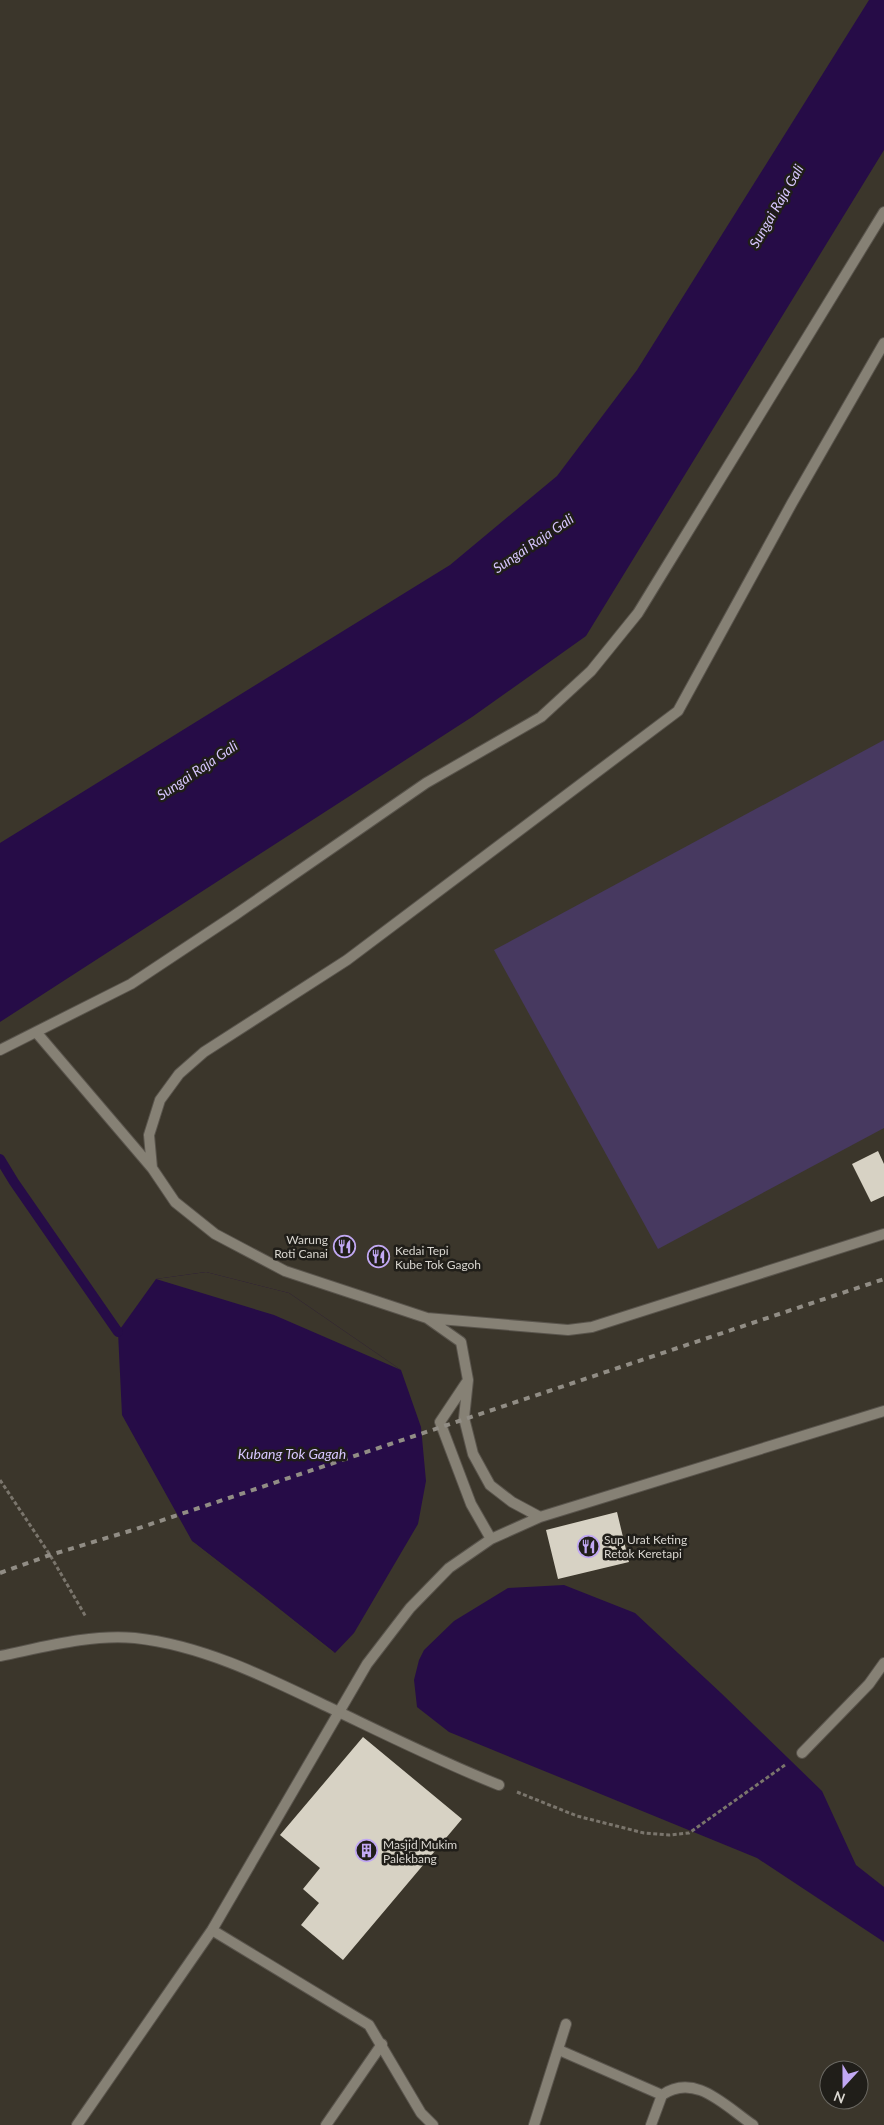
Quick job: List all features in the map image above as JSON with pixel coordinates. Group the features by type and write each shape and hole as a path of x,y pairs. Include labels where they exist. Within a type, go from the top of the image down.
{"street":[{"path":"0,1050 132,984 426,783 541,717 591,671 638,612 884,212"},
{"path":"152,1168 149,1135 160,1100 179,1074 204,1052 347,960 678,711 792,503 884,343"},
{"path":"36,1032 152,1168 175,1202 215,1234 285,1272 427,1318 568,1330 592,1327 884,1234"},
{"path":"427,1318 461,1342 468,1380 464,1418 473,1454 490,1485 512,1502 540,1517"},
{"path":"468,1380 440,1422 471,1504 492,1539"},
{"path":"77,2125 212,1930 367,1664 410,1608 449,1568 492,1539 540,1517 884,1411"},
{"path":"0,1656 98,1638 135,1638 181,1646 239,1667 340,1712 454,1767 499,1785"},
{"path":"802,1753 869,1684 884,1663"},
{"path":"212,1930 365,2022 373,2029 421,2113 433,2125"},
{"path":"534,2125 566,2024"},
{"path":"326,2125 382,2044"},
{"path":"558,2050 662,2095"},
{"path":"651,2125 662,2095 680,2086 693,2086 753,2125"}],"path":[{"path":"0,1480 50,1555 98,1638"},
{"path":"499,1785 577,1816 644,1833 668,1835 689,1833 802,1753"}],"shaded area":[{"path":"884,740 884,1128 658,1249 494,950"}],"water":[{"name":"Sungai Raja Gali","path":"869,0 884,0 884,150 586,636 472,717 0,1022 0,843 450,565 557,476 637,370"},
{"name":"Kubang Tok Gagah","path":"206,1272 289,1293 401,1370 421,1427 426,1481 418,1524 354,1633 335,1653 192,1541 122,1415 118,1332 156,1279"},
{"path":"564,1585 635,1613 822,1791 856,1865 884,1887 884,1942 757,1858 449,1732 417,1707 414,1680 419,1660 424,1650 454,1621 508,1588"}],"pier":[{"path":"206,1272 289,1293 401,1370 274,1315 156,1279"},
{"path":"192,1541 335,1653 326,1649 198,1548"}],"building":[{"path":"878,1151 884,1164 884,1196 871,1202 852,1164"},
{"name":"Sup Urat Keting Retok Keretapi","path":"617,1512 629,1562 558,1579 546,1530"},
{"name":"Masjid Mukim Palekbang","path":"363,1737 462,1819 343,1960 301,1925 319,1903 303,1889 320,1868 280,1835"}],"waterway":[{"path":"0,1159 118,1332"}],"railway":[{"path":"0,1573 884,1279"}],"place":[{"name":"Warung Roti Canai","path":"344,1246"},
{"name":"Kedai Tepi Kube Tok Gagoh","path":"379,1257"},
{"name":"Sup Urat Keting Retok Keretapi","path":"588,1546"},
{"name":"Masjid Mukim Palekbang","path":"367,1851"}]}
